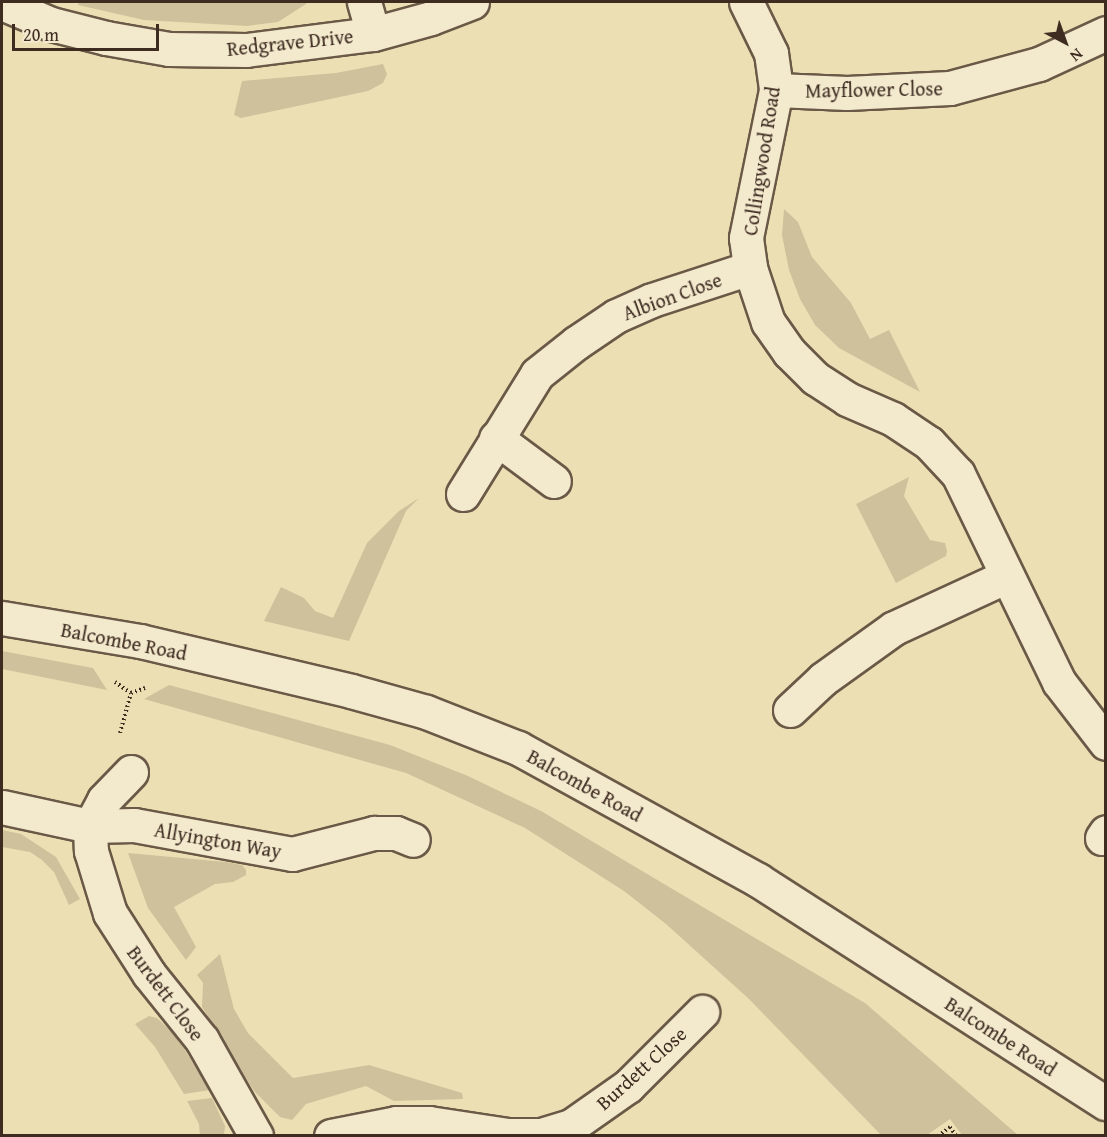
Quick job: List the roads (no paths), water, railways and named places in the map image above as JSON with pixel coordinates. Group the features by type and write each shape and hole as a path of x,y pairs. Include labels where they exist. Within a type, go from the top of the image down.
{"street":[{"path":"364,2 373,34"},
{"name":"Redgrave Drive","path":"2,3 51,24 169,49 246,50 373,34 430,18 472,2"},
{"name":"Collingwood Road","path":"746,2 771,53 776,90 746,238 750,268 768,322 789,352 808,372 847,399 893,419 929,443 958,474 1059,682 1106,743"},
{"name":"Mayflower Close","path":"776,90 847,93 950,88 1038,64 1103,41"},
{"name":"Albion Close","path":"463,494 537,374 576,343 616,316 652,300 750,268"},
{"path":"496,438 554,482"},
{"path":"790,711 823,679 894,628 1008,576"},
{"name":"Balcombe Road","path":"2,618 140,641 351,691 426,711 518,748 758,880 1106,1103"},
{"path":"90,826 104,800 131,772"},
{"name":"Allyington Way","path":"2,807 90,826 134,825 292,854 374,833 396,833 413,840"},
{"name":"Burdett Close","path":"90,826 91,851 110,913 149,974 202,1040 256,1136"},
{"name":"Burdett Close","path":"331,1136 396,1123 429,1123 508,1135 541,1134 571,1126 628,1086 702,1012"}]}
